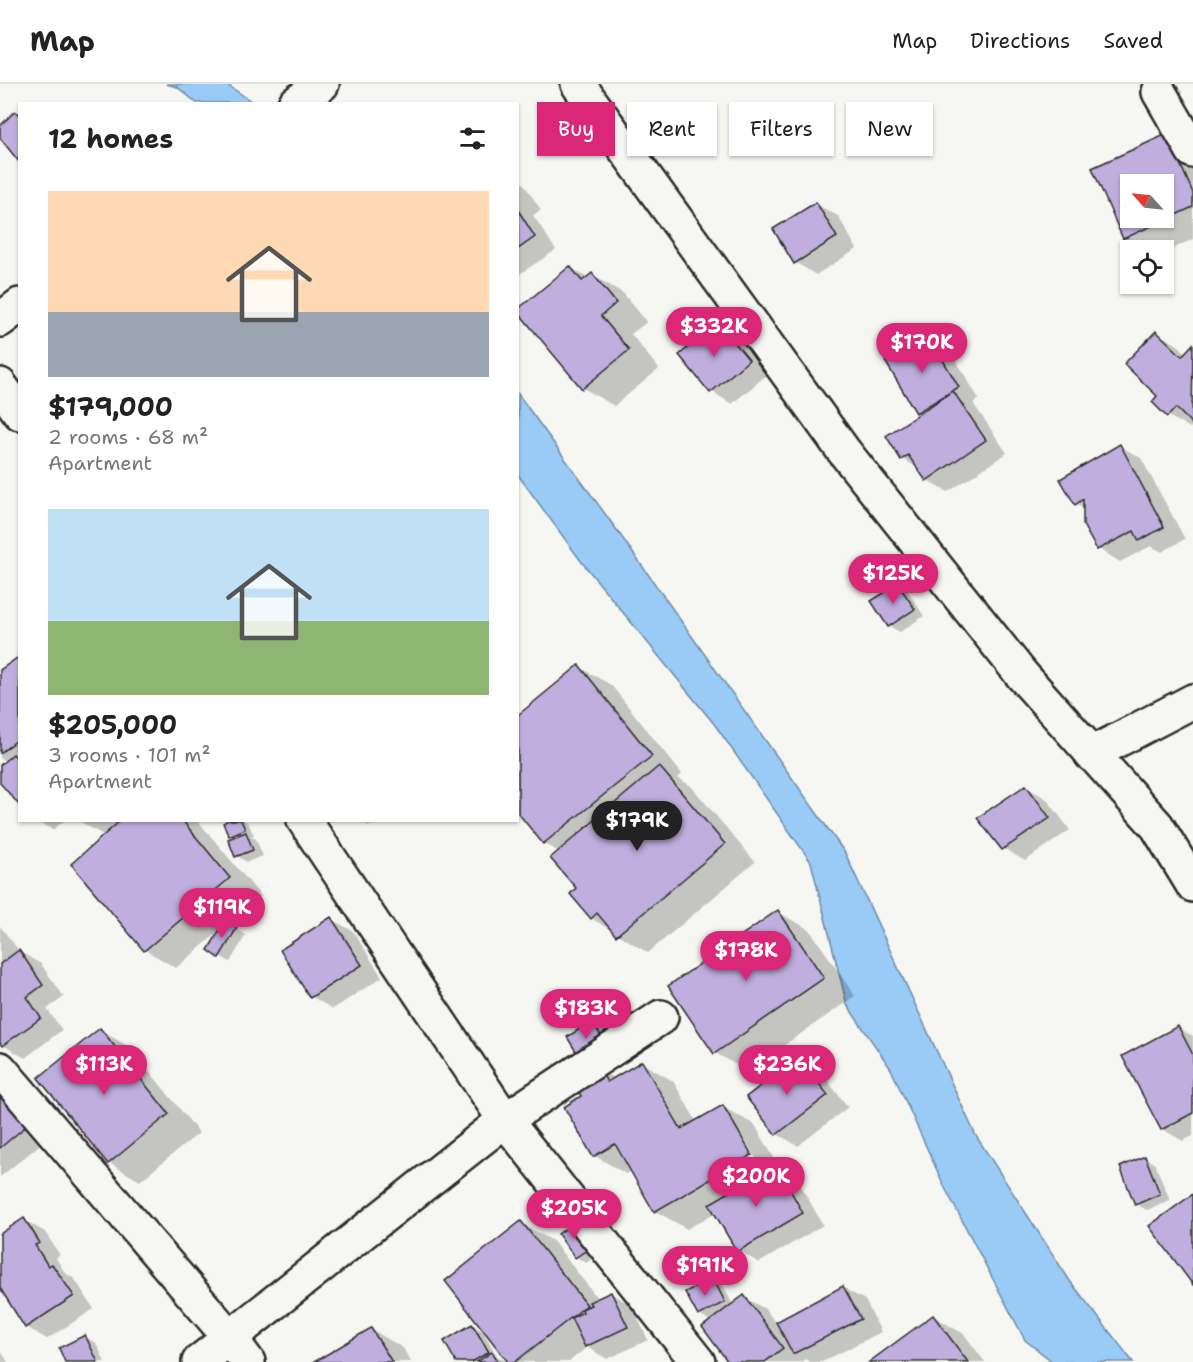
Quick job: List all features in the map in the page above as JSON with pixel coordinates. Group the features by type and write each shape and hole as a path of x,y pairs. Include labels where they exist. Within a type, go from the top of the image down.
{"street":[{"path":"298,102 322,84"},
{"path":"578,84 843,450 1022,675 1157,826 1193,885"},
{"path":"1159,92 1193,151"},
{"path":"0,320 18,306"},
{"path":"0,385 18,410"},
{"path":"1091,754 1193,701"},
{"path":"305,822 505,1120 698,1362"},
{"path":"200,1362 239,1350 505,1120 661,1017"},
{"path":"0,1069 239,1350"}],"water":[{"path":"166,84 226,84 253,102 196,102 177,87"},
{"path":"519,395 845,853 976,1136 1070,1281 1133,1362 1053,1362 1025,1340 945,1188 891,1069 847,1005 811,862 715,725 581,561 519,476"}],"building":[{"path":"15,111 18,113 18,160 0,138 0,126"},
{"path":"1167,134 1193,193 1193,207 1174,216 1174,174 1120,174 1120,228 1147,228 1123,239 1092,168"},
{"path":"816,202 837,237 794,264 773,229"},
{"path":"519,212 535,237 519,248"},
{"path":"570,266 582,281 592,273 616,303 601,316 629,350 582,389 519,313 519,308"},
{"path":"718,322 749,360 710,393 679,355"},
{"path":"1156,331 1182,356 1193,344 1192,424 1176,408 1167,417 1152,402 1157,396 1124,364"},
{"path":"928,335 959,387 916,413 885,361"},
{"path":"953,391 986,440 926,481 908,455 901,460 886,436"},
{"path":"1120,444 1164,527 1139,541 1134,531 1097,550 1083,525 1083,499 1075,505 1060,479"},
{"path":"898,584 915,609 888,627 871,601"},
{"path":"18,657 18,740 0,753 0,670"},
{"path":"579,665 652,756 543,844 519,814 519,714"},
{"path":"13,754 18,759 18,804 0,783 0,765"},
{"path":"659,766 725,844 616,936 597,913 591,919 570,894 576,888 550,858"},
{"path":"1026,785 1050,818 1002,850 977,818"},
{"path":"119,822 184,822 230,878 144,951 71,864"},
{"path":"242,822 245,829 229,836 223,823"},
{"path":"246,832 253,850 235,857 228,839"},
{"path":"778,910 824,978 714,1054 668,986"},
{"path":"331,917 362,965 310,998 280,950"},
{"path":"225,921 237,928 219,958 208,950"},
{"path":"19,950 43,985 27,997 41,1018 2,1046 0,1043 0,964"},
{"path":"592,1021 605,1042 580,1058 567,1037"},
{"path":"1178,1026 1193,1055 1193,1113 1161,1130 1122,1056"},
{"path":"100,1028 169,1114 108,1164 38,1078"},
{"path":"798,1057 828,1095 776,1135 746,1097"},
{"path":"642,1061 681,1129 723,1105 752,1155 654,1212 615,1144 593,1157 564,1107 581,1096 574,1083 599,1068 607,1082"},
{"path":"0,1084 31,1122 0,1148"},
{"path":"1145,1156 1160,1194 1135,1205 1120,1167"},
{"path":"776,1165 803,1213 737,1252 709,1204"},
{"path":"1193,1194 1193,1285 1149,1226"},
{"path":"24,1218 40,1243 35,1245 48,1266 52,1264 74,1296 25,1328 0,1288 0,1234"},
{"path":"521,1221 587,1305 515,1362 508,1362 445,1281"},
{"path":"574,1223 591,1247 575,1258 558,1234"},
{"path":"713,1278 725,1302 698,1316 685,1292"},
{"path":"843,1286 861,1319 793,1354 776,1322"},
{"path":"611,1292 628,1327 585,1347 571,1318 591,1305 589,1302"},
{"path":"744,1295 783,1348 765,1362 728,1362 702,1327"},
{"path":"933,1315 968,1362 869,1362"},
{"path":"472,1324 489,1352 472,1362 456,1362 444,1341"},
{"path":"371,1328 392,1362 314,1362"},
{"path":"85,1335 98,1362 65,1362 59,1348"},
{"path":"492,1352 499,1362 477,1362"}]}
